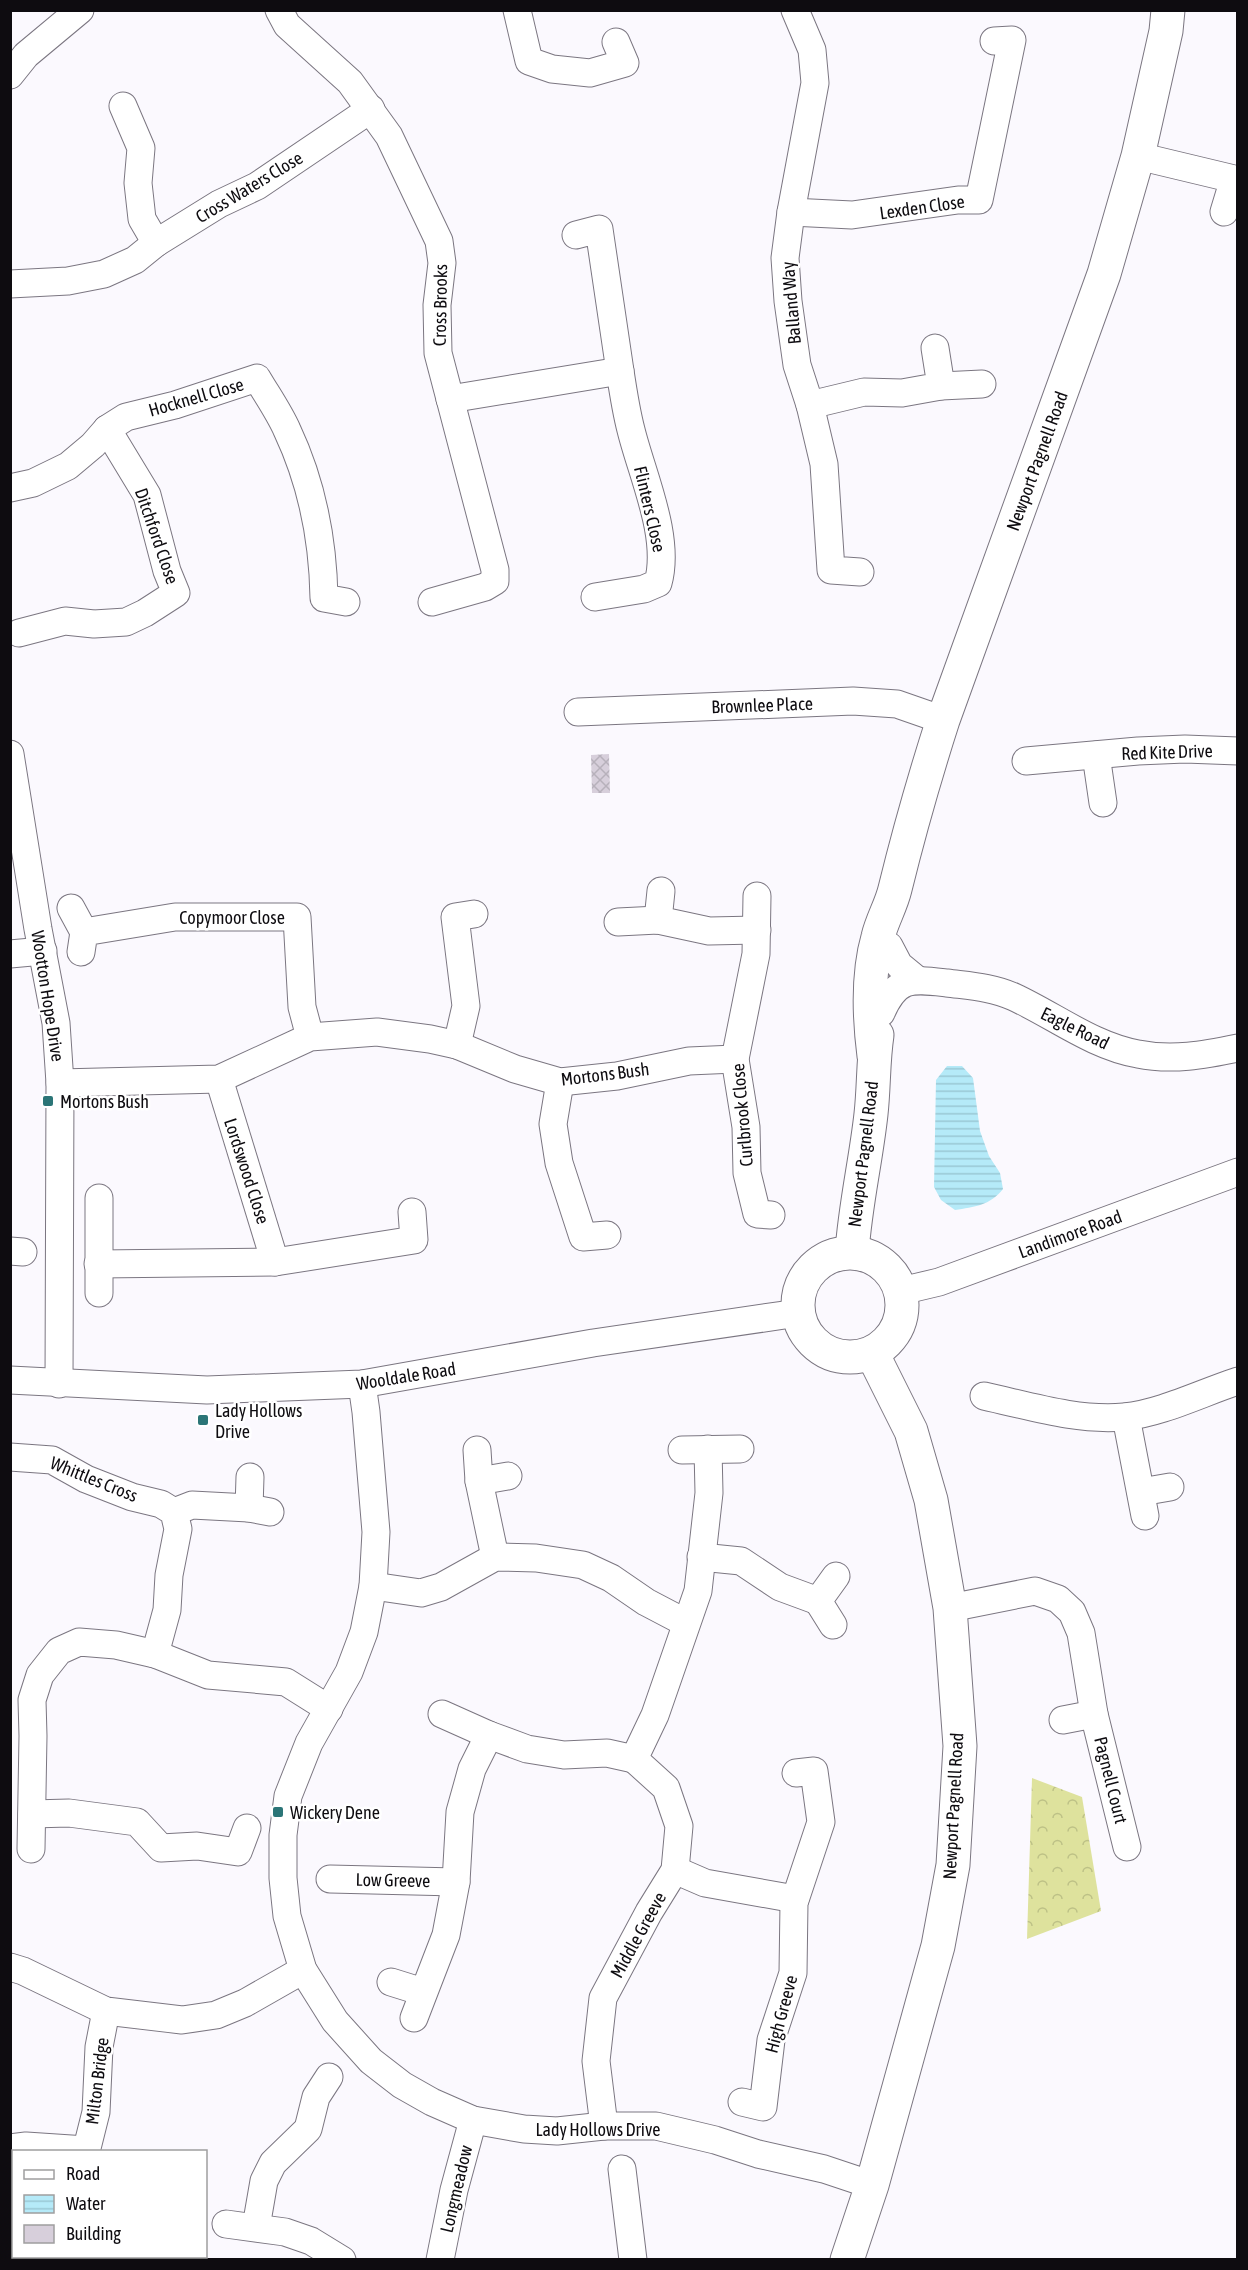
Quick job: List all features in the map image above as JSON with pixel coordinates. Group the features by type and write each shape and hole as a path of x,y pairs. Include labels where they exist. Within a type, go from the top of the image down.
{"main road":[{"name":"Newport Pagnell Road","path":"874,1056 869,1012 872,966 878,936 890,908 922,787 943,720 1104,274 1138,156 1166,31 1168,10"},
{"name":"Newport Pagnell Road","path":"852,1252 853,1227 871,1112 874,1056 889,946 890,908"},
{"path":"852,1252 868,1256 882,1264 894,1276 900,1291 902,1310 897,1327 887,1342 872,1353 853,1357 834,1355 817,1346 804,1331 798,1313 799,1294 805,1277 818,1264 833,1255 852,1252"},
{"name":"Newport Pagnell Road","path":"847,2259 872,2185 938,1946 952,1865 960,1746 950,1608 931,1500 911,1431 872,1353"}],"street":[{"path":"10,75 26,56 80,10"},
{"name":"Cross Brooks","path":"279,10 287,25 350,82 371,109 389,136 439,241 442,263 437,305 438,353 495,570 495,580 485,587 432,602"},
{"path":"517,10 529,61 552,69 590,73 625,63 616,42"},
{"name":"Balland Way","path":"795,10 812,50 815,83 790,212 785,258 788,301 797,365 810,405 824,464 820,569 860,572"},
{"name":"Lexden Close","path":"790,212 852,215 958,200 989,202 1012,40 994,40"},
{"path":"123,106 141,148 138,183 142,219 156,243"},
{"name":"Cross Waters Close","path":"10,284 68,281 104,274 135,260 156,243 219,204 257,186 371,109"},
{"path":"1138,156 1234,178 1224,212"},
{"name":"Flinters Close","path":"576,235 599,229 630,429 658,531 662,569 658,583 644,589 595,597"},
{"path":"935,348 941,386"},
{"path":"450,399 620,371"},
{"name":"Hocknell Close","path":"10,488 33,483 68,466 93,445 107,429 126,417 175,405 256,378 287,429 303,470 316,515 323,561 324,598 346,602"},
{"path":"810,405 864,392 902,393 941,386 982,384"},
{"name":"Ditchford Close","path":"19,633 65,621 94,624 126,622 145,613 176,592 167,571 147,495 107,429"},
{"name":"Brownlee Place","path":"579,712 853,701 897,704 943,720"},
{"name":"Red Kite Drive","path":"1026,761 1185,749 1238,751"},
{"name":"Wootton Hope Drive","path":"10,754 38,929 56,1023 60,1083 59,1384"},
{"name":"Red Kite Drive","path":"1096,756 1103,803"},
{"path":"658,920 661,891"},
{"name":"Curlbrook Close","path":"757,896 756,954 735,1059 746,1127 747,1173 754,1204 757,1214 771,1215"},
{"name":"Copymoor Close","path":"72,908 83,942 175,917 297,917 302,1007 310,1037"},
{"path":"457,1045 466,1006 455,917 474,914"},
{"path":"618,922 658,920 709,931 757,930"},
{"path":"881,1013 888,998 898,987 916,979 899,965 889,946"},
{"path":"10,954 43,951"},
{"name":"Eagle Road","path":"916,979 985,987 1012,996 1102,1044 1138,1054 1175,1058 1207,1055 1238,1048"},
{"name":"Mortons Bush","path":"60,1083 219,1079 310,1037 377,1032 457,1045 515,1069 560,1082 616,1076 689,1061 735,1059"},
{"name":"Lordswood Close","path":"219,1079 275,1262"},
{"path":"560,1082 553,1124 558,1162 589,1244"},
{"name":"Landimore Road","path":"900,1291 939,1282 1238,1172"},
{"path":"99,1198 99,1293"},
{"path":"98,1264 275,1262 419,1251 412,1212"},
{"name":"Wooldale Road","path":"10,1380 207,1390 362,1384 593,1343 798,1313"},
{"path":"984,1396 1071,1416 1102,1418 1126,1416 1164,1407 1238,1381"},
{"name":"Lady Hollows Drive","path":"362,1384 376,1532 373,1586 364,1632 349,1672 309,1743 288,1796 283,1835 282,1878 287,1916 303,1970 335,2021 371,2061 402,2085 432,2102 473,2120 524,2129 557,2131 604,2126 656,2126 716,2140 758,2154 824,2169 872,2185"},
{"path":"1126,1416 1143,1504 1170,1486"},
{"path":"477,1449 479,1482 495,1557"},
{"path":"442,1714 489,1736 527,1749 555,1753 608,1753 634,1759 655,1715 698,1591 709,1493 695,1450 740,1449"},
{"name":"Whittles Cross","path":"10,1457 52,1460 86,1479 132,1497 161,1504 174,1512"},
{"path":"479,1482 508,1476"},
{"path":"155,1654 167,1610 169,1575 178,1529 174,1512 192,1505 259,1510 250,1477"},
{"path":"373,1586 421,1593 441,1587 495,1557 536,1558 583,1565 611,1578 646,1602 686,1623"},
{"path":"701,1557 741,1561 780,1587 818,1600 833,1625"},
{"path":"818,1600 836,1576"},
{"name":"Pagnell Court","path":"950,1608 1035,1591 1058,1599 1072,1612 1081,1633 1094,1714 1127,1846"},
{"path":"31,1849 32,1700 40,1675 59,1651 79,1642 116,1645 155,1654 208,1675 286,1682 328,1708"},
{"name":"Pagnell Court","path":"1063,1720 1094,1714"},
{"name":"Low Greeve","path":"414,2018 446,1935 456,1882 460,1812 472,1769 489,1736"},
{"name":"Middle Greeve","path":"604,2126 596,2061 603,1998 649,1912 675,1870 679,1826 666,1788 634,1759"},
{"name":"High Greeve","path":"742,2102 763,2108 771,2040 793,1973 795,1899 821,1822 814,1771 796,1773"},
{"path":"32,1814 69,1813 137,1822 161,1848 197,1846 238,1852 247,1828"},
{"path":"675,1870 705,1883 795,1899"},
{"name":"Low Greeve","path":"326,1879 456,1882"},
{"path":"10,1967 23,1971 106,2012 182,2020 216,2015 245,2003 303,1970"},
{"path":"391,1983 423,1992"},
{"name":"Milton Bridge","path":"86,2150 96,2112 99,2047 106,2012"},
{"path":"256,2227 264,2181 273,2163 308,2129 316,2097 329,2077"},
{"name":"Longmeadow","path":"440,2259 454,2190 473,2120"},
{"name":"Milton Bridge","path":"10,2148 26,2146 74,2150"},
{"path":"622,2169 633,2259"},
{"path":"226,2224 285,2232 311,2241 342,2259"}],"green space":[{"path":"1032,1778 1082,1797 1101,1911 1027,1939"}],"water":[{"path":"947,1066 962,1066 973,1078 980,1131 989,1156 1000,1173 1003,1189 988,1202 955,1210 941,1200 934,1187 936,1080"}],"building":[{"path":"609,754 610,793 592,793 591,755"}],"place":[{"name":"Mortons Bush","path":"48,1101"},
{"name":"Lady Hollows Drive","path":"203,1420"},
{"name":"Wickery Dene","path":"278,1812"}]}
